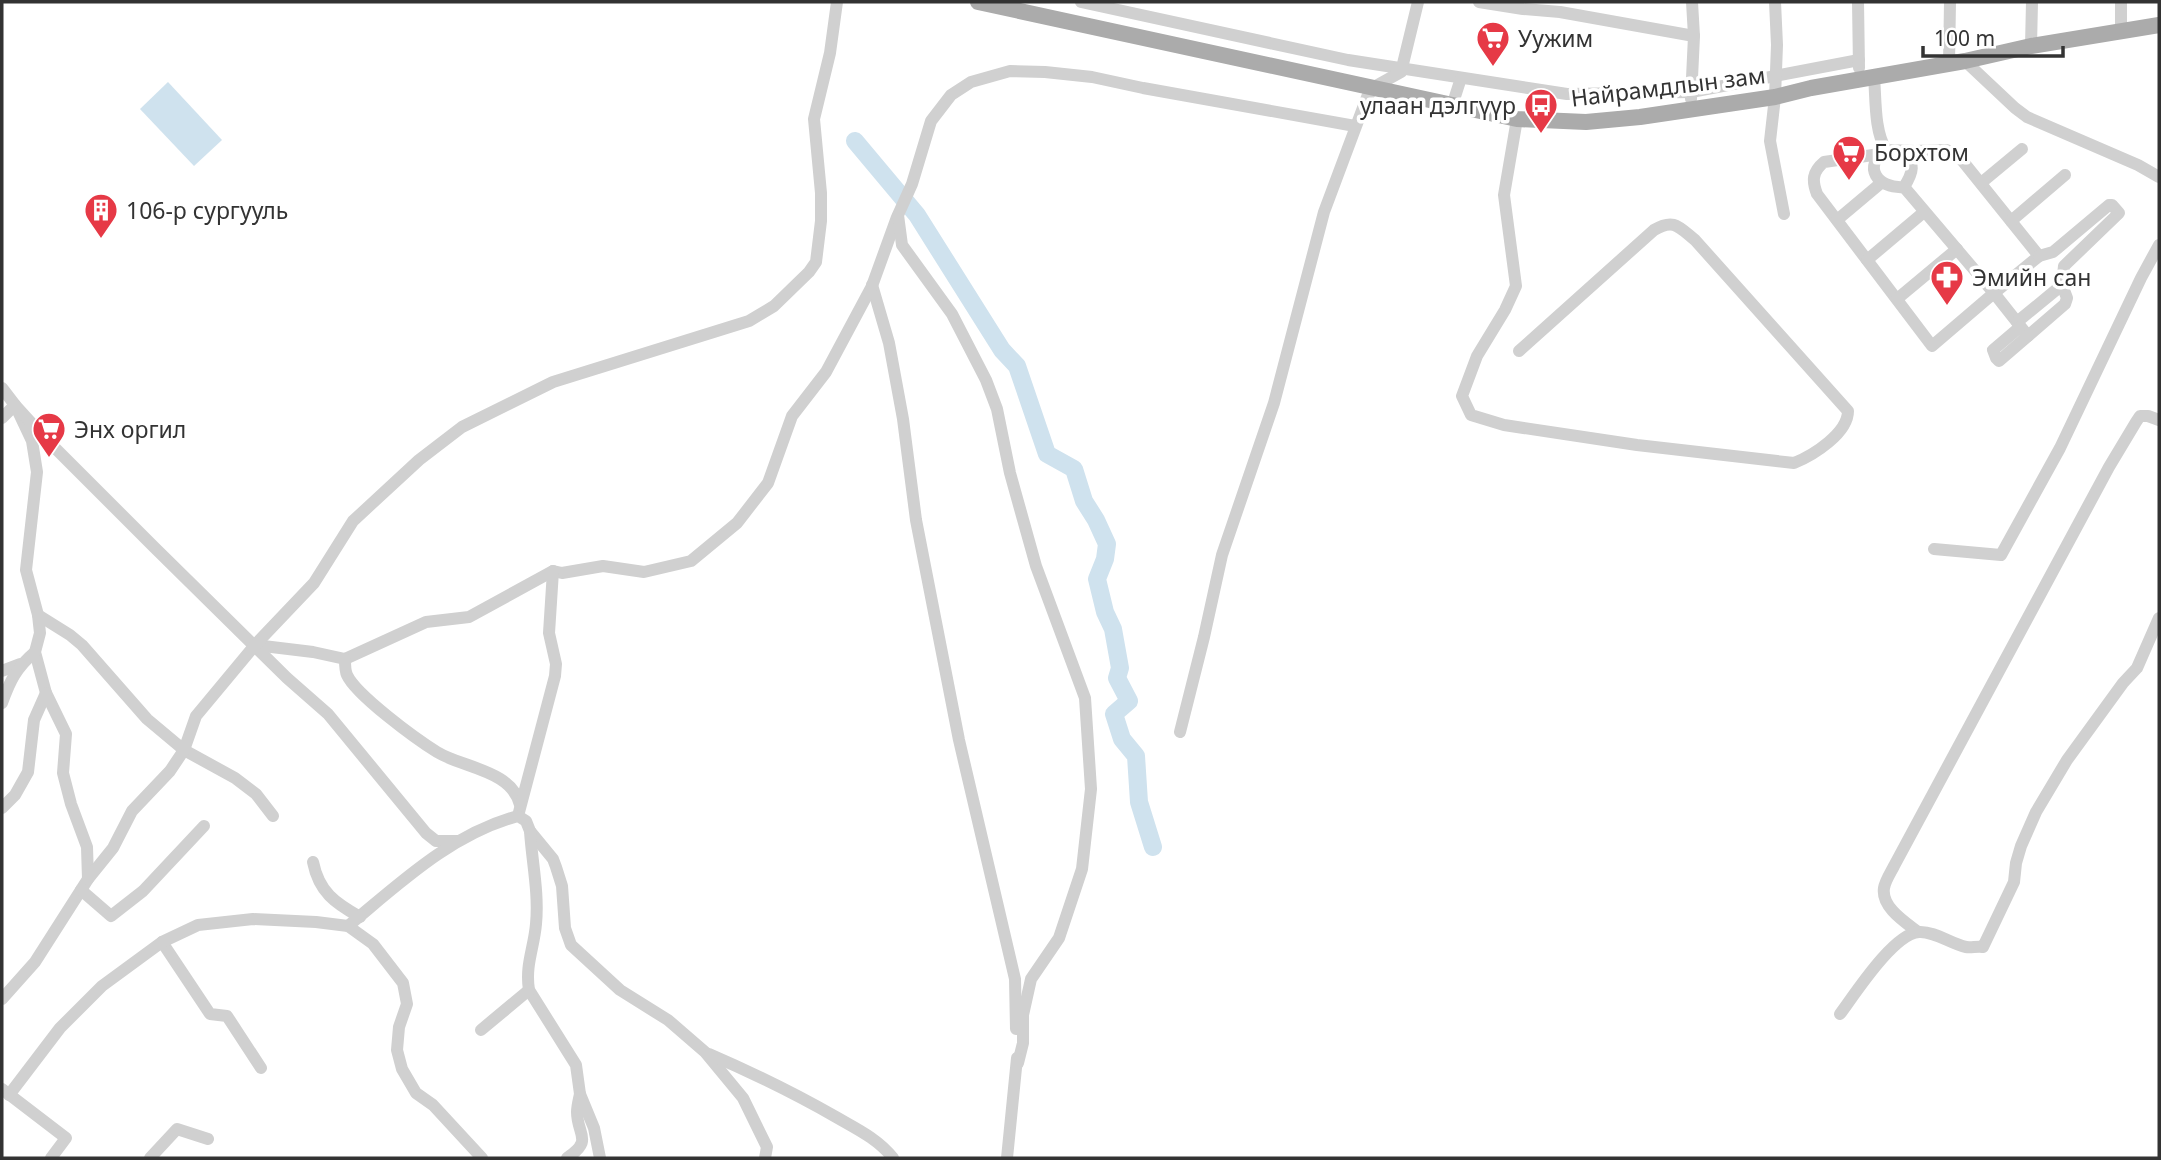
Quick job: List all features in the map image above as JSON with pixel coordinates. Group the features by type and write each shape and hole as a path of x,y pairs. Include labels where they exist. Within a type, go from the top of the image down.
{"main road":[{"name":"Найрамдлын зам","path":"978,2 1008,5 1517,119 1586,122 1775,97 2031,47 2159,26"}],"street":[{"path":"2,999 35,961 84,884 113,848 132,811 170,771 184,750 196,716 255,645 314,583 353,521 419,460 461,427 553,382 749,321 774,306 809,272 816,262 821,221 814,118 830,53 838,2"},
{"path":"1081,2 1348,60 1567,94 1691,92 1859,60"},
{"path":"1180,732 1222,555 1275,403 1324,212 1355,126 1374,87 1401,72 1418,2"},
{"path":"1479,2 1560,12 1694,36"},
{"path":"1690,109 1694,36 1692,2"},
{"path":"1775,2 1776,76 1770,141 1784,214"},
{"path":"1858,2 1859,60 1883,144 1875,175 1881,183 1893,188 1904,187"},
{"path":"1950,2 1957,62 2027,117 2138,165 2159,177"},
{"path":"2031,47 2032,2"},
{"path":"2120,2 2121,33"},
{"path":"255,645 345,659 426,622 469,617 553,572 603,566 644,572 691,561 737,523 768,484 792,416 826,372 872,285 912,184 931,121 951,96 971,82 1010,71 1092,77 1355,126"},
{"path":"1452,106 1461,78"},
{"path":"1517,119 1504,195 1516,286 1477,356 1462,396 1471,415 1504,425 1637,445 1794,463 1812,456 1841,430 1848,420 1847,411 1695,240 1676,225 1665,224 1654,230 1519,351"},
{"path":"1981,183 2021,149"},
{"path":"1903,151 1913,166 1904,187"},
{"path":"1904,187 1994,293 2021,328 2063,285 2064,266 2119,212 2109,205 2053,252 2042,256 1994,293 1933,346 1817,194 1814,173 1824,162 1883,152 1952,152 1958,155 2042,256 2064,266"},
{"path":"2011,221 2065,176"},
{"path":"1837,220 1881,183"},
{"path":"1867,260 1924,212"},
{"path":"898,214 902,245 952,314 986,380 997,409 1010,474 1036,566 1085,698 1091,789 1082,869 1059,938 1031,979 1023,1015 1023,1042 1007,1158"},
{"path":"1934,549 2001,555 2060,449 2159,245"},
{"path":"1897,299 1957,249"},
{"path":"872,285 889,343 903,419 916,520 959,740 1015,979 1018,1063"},
{"path":"2,388 44,438 287,678 328,714 426,833 436,841 458,841"},
{"path":"2,418 15,405"},
{"path":"15,405 32,441 37,472 26,570 38,615 40,634 35,652 46,693 66,734 63,773 87,847 84,884 111,916 143,891 204,826"},
{"path":"1918,932 1898,917 1886,901 1884,888 1894,866 2109,467 2140,416 2148,415 2159,420"},
{"path":"348,926 417,869 458,841 519,810 555,676 556,664 549,634 553,572"},
{"path":"38,615 82,645 147,719 184,750 235,778 256,794 273,816"},
{"path":"1840,1014 1884,956 1908,935 1927,933 1967,947 1983,947 2014,882 2021,846 2036,813 2067,760 2137,668 2159,618"},
{"path":"2,671 20,664 35,652"},
{"path":"345,659 346,674 385,714 438,753 492,774 512,788 519,797 519,810 530,831 537,897 536,926 527,976 529,990 576,1065 580,1094 594,1128 600,1158"},
{"path":"2,703 7,687 20,664"},
{"path":"2,808 15,795 28,772 34,720 46,693"},
{"path":"530,831 553,859 556,867 562,886 565,929 571,945 621,990 668,1020 705,1052 743,1098 767,1147 765,1158"},
{"path":"313,863 316,879 336,904 360,917"},
{"path":"51,1158 66,1138 6,1092 60,1028 102,986 162,942 198,925 253,919 348,926 373,944 403,983 407,1004 398,1027 397,1050 402,1069 416,1093 433,1105 482,1158"},
{"path":"162,942 211,1014 227,1016 261,1068"},
{"path":"481,1030 529,990"},
{"path":"705,1052 786,1088 880,1143 893,1158"},
{"path":"567,1158 578,1151 583,1137 577,1113 580,1094"},
{"path":"150,1158 177,1129 208,1139"}],"water":[{"path":"168,82 222,140 194,166 140,109"}],"waterway":[{"path":"855,141 917,215 1002,350 1017,366 1047,454 1074,469 1084,501 1107,544 1105,559 1097,579 1105,612 1113,629 1120,668 1117,678 1129,701 1114,714 1122,739 1136,756 1139,802 1153,847"}],"place":[{"name":"Уужим","path":"1493,68"},
{"name":"улаан дэлгүүр","path":"1541,135"},
{"name":"Борхтом","path":"1849,182"},
{"name":"106-р сургууль","path":"101,240"},
{"name":"Эмийн сан","path":"1947,307"},
{"name":"Энх оргил","path":"49,459"}]}
